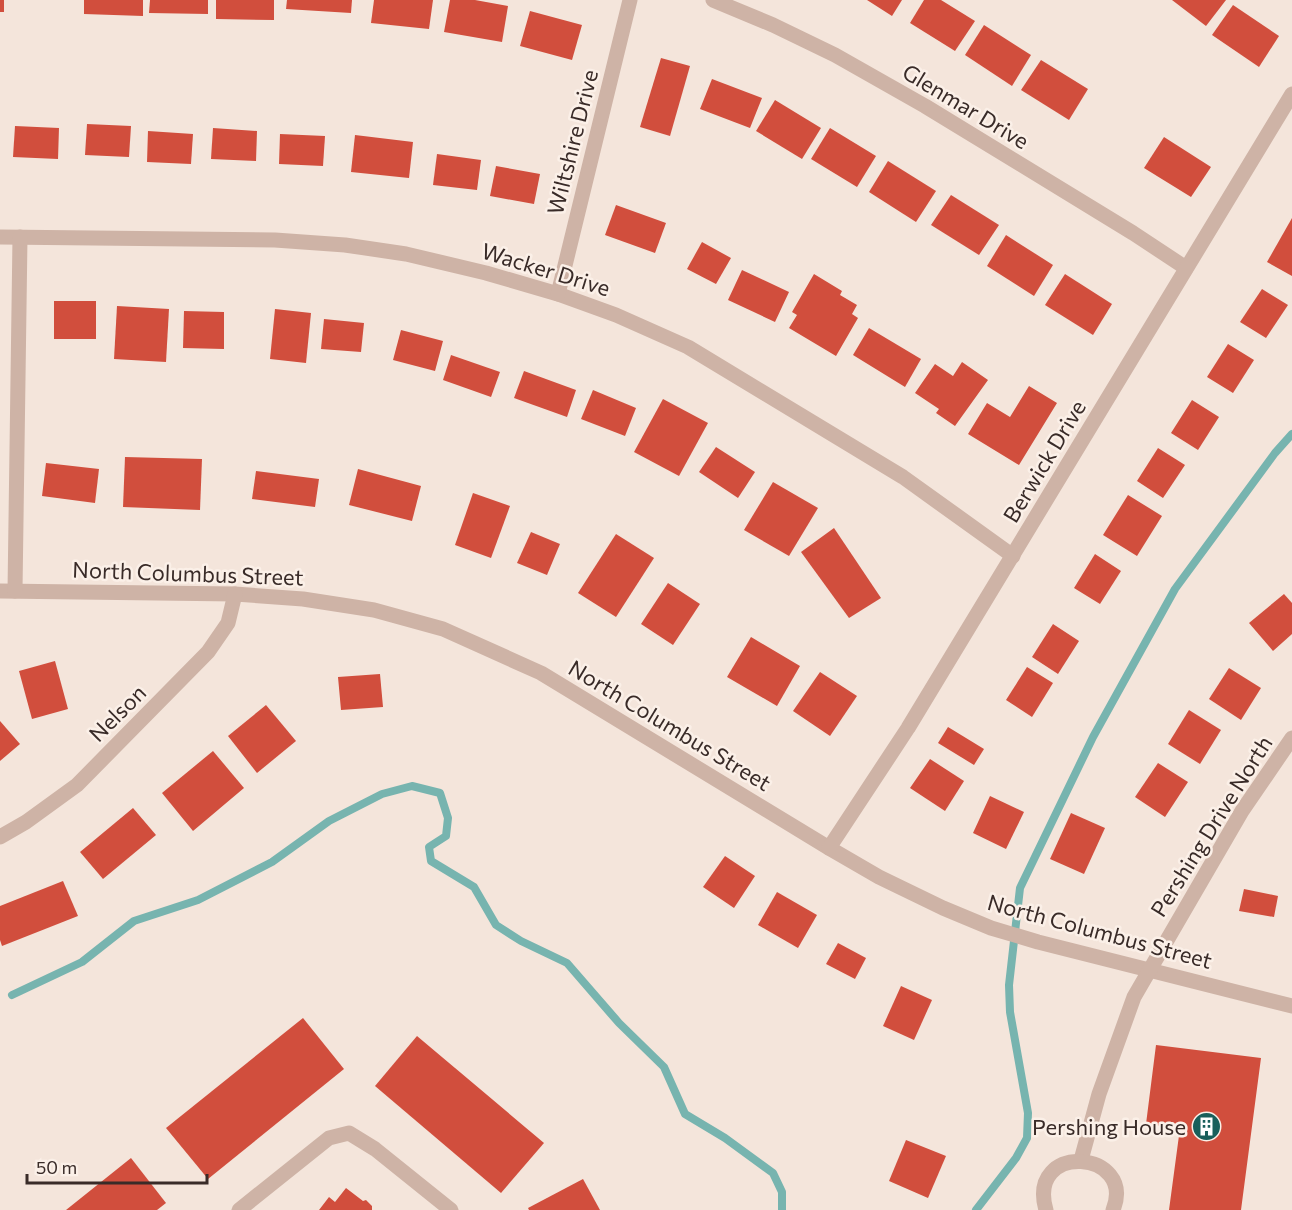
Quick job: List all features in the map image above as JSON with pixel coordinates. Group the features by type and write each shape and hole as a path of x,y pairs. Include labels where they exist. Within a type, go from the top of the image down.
{"street":[{"name":"Wiltshire Drive","path":"558,294 630,0"},
{"name":"Glenmar Drive","path":"713,0 773,25 835,55 925,106 1186,268"},
{"name":"Berwick Drive","path":"829,848 908,728 1014,556 1292,94"},
{"name":"Wacker Drive","path":"0,237 275,240 345,245 406,254 486,273 558,294 616,315 688,347 893,471 1014,556"},
{"path":"7,591 20,237"},
{"name":"North Columbus Street","path":"7,591 235,594 303,599 374,610 443,629 540,673 829,848 879,877 943,908 1020,937 1292,1006"},
{"name":"Nelson","path":"0,837 26,822 77,785 208,652 228,623 235,594"},
{"name":"Pershing Drive North","path":"1081,1160 1099,1094 1134,997 1242,811 1292,738"},
{"path":"239,1210 329,1138 349,1133 375,1149 451,1210"},
{"path":"1046,1210 1042,1199 1045,1184 1053,1171 1066,1162 1081,1160 1096,1164 1108,1173 1115,1187 1116,1202 1113,1210"}],"building":[{"path":"0,0 4,0 4,12 0,12"},
{"path":"84,0 143,0 143,16 84,14"},
{"path":"150,0 208,0 208,14 149,13"},
{"path":"216,0 274,0 274,20 216,19"},
{"path":"287,0 352,0 351,13 286,9"},
{"path":"374,0 433,0 429,29 371,23"},
{"path":"450,0 475,0 508,6 502,42 444,32"},
{"path":"867,0 902,0 892,16"},
{"path":"924,0 941,0 975,21 955,51 910,23"},
{"path":"1172,0 1226,0 1206,26"},
{"path":"1233,5 1279,36 1259,67 1212,35"},
{"path":"530,11 582,25 572,60 520,46"},
{"path":"984,25 1031,55 1012,86 965,55"},
{"path":"661,58 690,66 670,136 640,127"},
{"path":"1041,60 1088,89 1069,120 1021,90"},
{"path":"712,79 762,98 750,128 700,109"},
{"path":"775,100 821,128 802,159 756,131"},
{"path":"87,124 131,126 129,157 85,155"},
{"path":"15,126 59,128 58,159 13,157"},
{"path":"213,128 257,131 256,161 211,159"},
{"path":"830,128 876,156 857,187 811,159"},
{"path":"148,131 193,134 191,164 147,162"},
{"path":"280,134 325,136 323,166 279,164"},
{"path":"355,135 413,142 409,178 351,172"},
{"path":"1164,137 1211,167 1191,197 1144,168"},
{"path":"437,154 481,160 477,190 433,185"},
{"path":"888,161 936,191 916,222 869,192"},
{"path":"496,166 540,174 534,204 490,196"},
{"path":"951,195 999,225 979,255 931,225"},
{"path":"616,205 666,223 655,253 605,235"},
{"path":"1292,218 1292,276 1267,262"},
{"path":"1006,235 1053,265 1034,296 987,266"},
{"path":"702,242 731,258 716,284 687,269"},
{"path":"742,270 789,292 775,322 728,300"},
{"path":"814,274 842,291 840,295 857,305 852,314 858,318 836,356 789,328 797,315 792,312"},
{"path":"1065,274 1112,304 1093,335 1045,305"},
{"path":"1262,289 1288,305 1266,338 1240,322"},
{"path":"54,301 96,301 96,339 54,339"},
{"path":"117,306 169,309 166,362 114,359"},
{"path":"275,309 311,313 306,363 270,359"},
{"path":"184,311 224,312 224,349 183,348"},
{"path":"324,319 364,323 361,352 321,349"},
{"path":"869,328 921,359 905,387 853,355"},
{"path":"401,330 443,341 435,371 393,360"},
{"path":"1228,344 1254,360 1233,393 1207,377"},
{"path":"451,355 500,372 491,397 443,380"},
{"path":"962,362 988,380 955,426 936,413 939,409 915,393 935,364 953,376"},
{"path":"524,371 576,390 567,417 514,398"},
{"path":"1029,386 1057,403 1019,465 968,434 987,403 1010,417"},
{"path":"593,390 636,408 625,436 581,419"},
{"path":"663,399 708,423 679,476 634,452"},
{"path":"1192,400 1219,417 1198,450 1171,433"},
{"path":"716,447 755,472 738,498 699,472"},
{"path":"1158,448 1185,465 1163,498 1137,481"},
{"path":"125,457 202,459 200,510 123,507"},
{"path":"46,463 99,469 95,503 42,496"},
{"path":"358,469 421,486 412,521 349,505"},
{"path":"256,471 319,479 315,507 252,499"},
{"path":"773,482 818,508 789,556 744,530"},
{"path":"473,493 510,506 491,558 455,545"},
{"path":"1128,495 1162,516 1137,556 1103,535"},
{"path":"834,528 881,598 849,618 801,552"},
{"path":"531,532 560,544 547,575 517,563"},
{"path":"616,534 654,558 616,617 578,593"},
{"path":"1095,554 1121,571 1100,604 1074,588"},
{"path":"668,583 700,604 673,645 641,624"},
{"path":"1284,594 1292,603 1292,634 1273,651 1249,623"},
{"path":"1053,624 1079,641 1058,674 1032,657"},
{"path":"751,637 800,666 777,706 727,677"},
{"path":"55,661 68,709 32,719 19,671"},
{"path":"1027,667 1053,683 1032,717 1006,700"},
{"path":"1229,668 1261,688 1241,720 1209,699"},
{"path":"820,672 857,696 830,736 793,711"},
{"path":"380,674 383,707 341,710 338,677"},
{"path":"266,705 296,741 257,773 228,736"},
{"path":"1189,710 1221,730 1200,764 1168,744"},
{"path":"0,721 20,744 0,761"},
{"path":"948,727 984,749 974,765 938,743"},
{"path":"213,751 244,788 193,831 162,793"},
{"path":"930,759 964,781 945,811 910,788"},
{"path":"1158,763 1188,782 1165,817 1135,797"},
{"path":"990,796 1024,812 1006,849 973,833"},
{"path":"133,808 156,835 103,879 80,852"},
{"path":"1071,813 1105,828 1084,874 1050,859"},
{"path":"725,856 755,876 734,908 703,887"},
{"path":"63,881 78,916 2,946 0,906"},
{"path":"1244,889 1278,896 1274,917 1239,911"},
{"path":"777,892 817,915 798,948 758,925"},
{"path":"838,943 866,958 855,979 826,964"},
{"path":"901,986 932,1000 914,1040 883,1026"},
{"path":"303,1018 344,1069 208,1179 166,1128"},
{"path":"417,1036 544,1143 501,1193 375,1086"},
{"name":"Pershing House","path":"1156,1045 1261,1058 1241,1210 1169,1210 1180,1128 1146,1124"},
{"path":"906,1140 946,1156 928,1198 889,1181"},
{"path":"131,1158 166,1203 157,1210 66,1210"},
{"path":"583,1179 600,1210 529,1210 528,1208"},
{"path":"346,1188 363,1201 366,1200 372,1206 372,1210 319,1210 329,1197 335,1202"}],"waterway":[{"path":"976,1210 1016,1158 1027,1138 1028,1113 1010,1012 1009,985 1020,888 1093,737 1175,589 1275,453 1292,434"},
{"path":"12,995 82,962 134,921 198,900 272,862 329,821 382,794 412,786 440,793 448,818 446,836 429,847 431,861 474,887 496,925 521,941 567,963 619,1023 664,1067 685,1114 725,1138 773,1173 782,1192 782,1210"}],"place":[{"name":"Pershing House","path":"1207,1126"}]}
